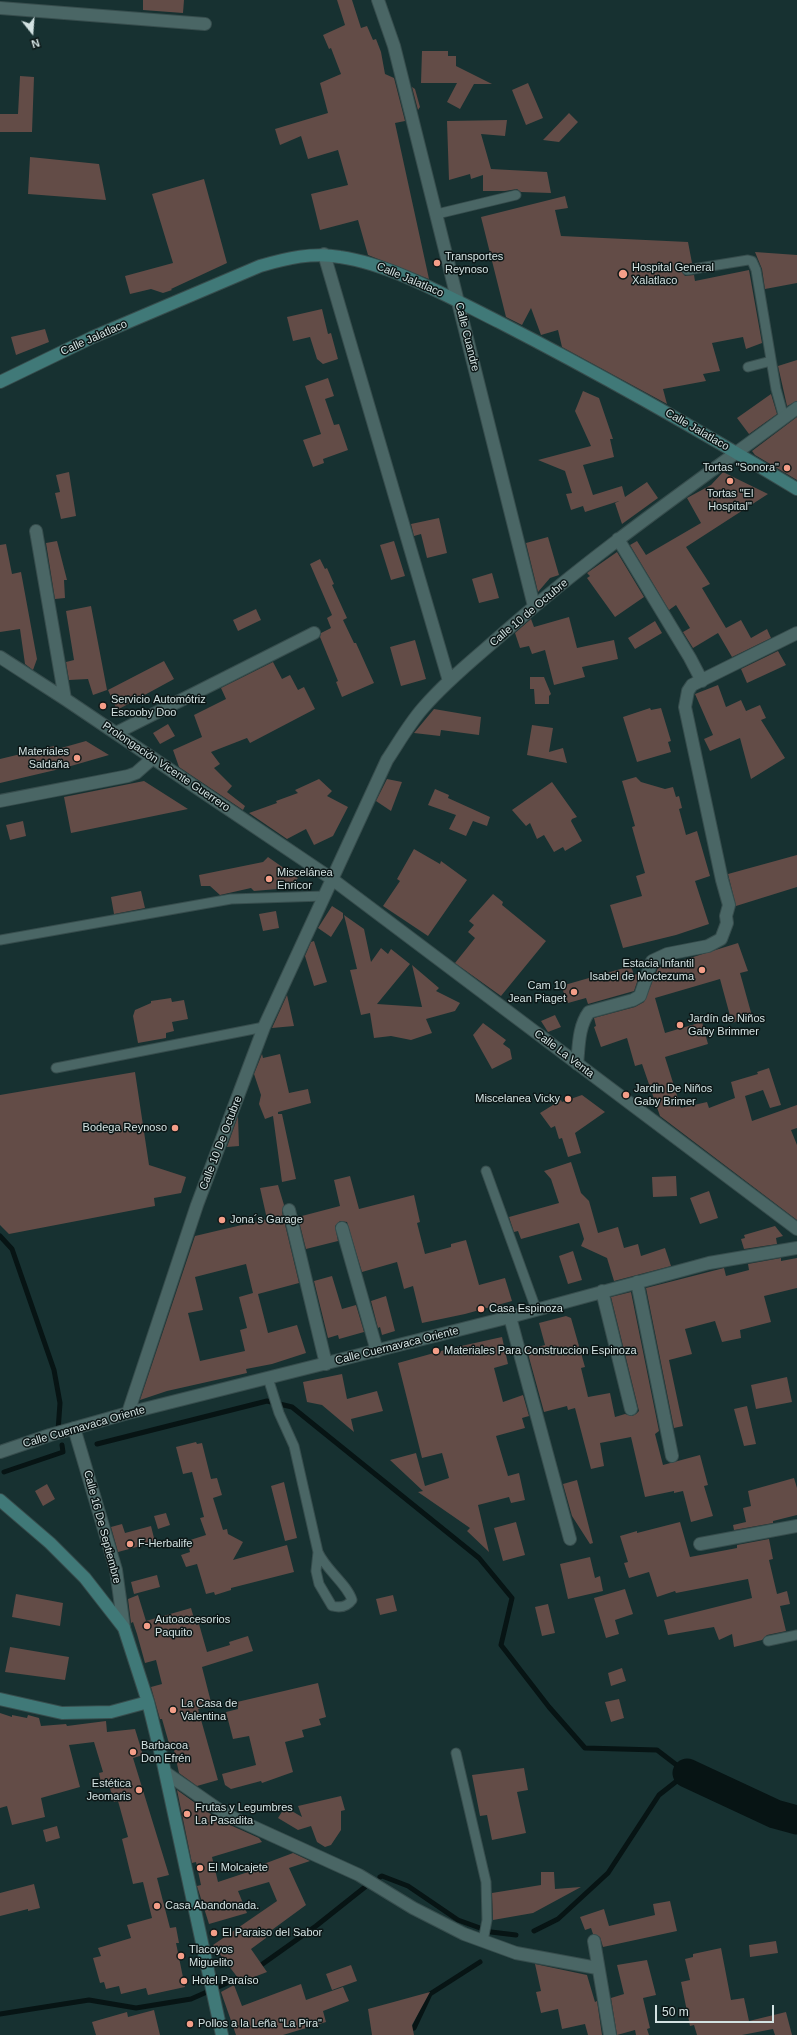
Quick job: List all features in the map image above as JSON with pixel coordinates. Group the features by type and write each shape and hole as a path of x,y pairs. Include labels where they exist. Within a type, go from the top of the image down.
{"main road":[{"name":"Calle Jalatlaco","path":"0,382 93,337 260,266 288,258 324,254 368,262 459,302 568,357 737,453 797,489"},
{"path":"0,1500 50,1543 85,1578 124,1628 148,1702 166,1773 222,2035"},
{"path":"0,1699 62,1713 111,1712 148,1702"}],"street":[{"name":"Calle Cuandre","path":"378,0 394,46 534,606"},
{"path":"0,8 205,24"},
{"path":"324,254 449,681"},
{"name":"Calle 10 de Octubre","path":"332,879 388,760 423,708 449,681 534,606 618,539 797,408"},
{"path":"36,531 65,699"},
{"path":"618,539 690,658 702,681"},
{"path":"116,733 314,633"},
{"path":"577,1064 580,1034 585,1017 589,1012 633,1000 640,996 652,961 656,958 708,946 721,939 726,923 729,905 722,880 686,707 688,690 692,686 797,633"},
{"name":"Prolongación Vicente Guerrero","path":"0,657 116,733 332,879"},
{"path":"0,801 128,776 136,773 153,758"},
{"name":"Calle La Venta","path":"332,879 797,1230"},
{"name":"Calle 10 De Octubre","path":"128,1413 197,1205 264,1027 332,879"},
{"path":"290,1210 326,1364"},
{"path":"342,1228 377,1351"},
{"name":"Calle Cuernavaca Oriente","path":"0,1452 74,1428 128,1413 510,1317 709,1263 797,1248"},
{"path":"637,1282 672,1456"},
{"path":"602,1291 631,1409"},
{"path":"510,1317 570,1539"},
{"name":"Calle 16 De Septiembre","path":"74,1428 116,1570 124,1628"},
{"path":"700,1544 797,1526"},
{"path":"166,1773 225,1814 359,1874 414,1908 464,1934 484,1938 516,1954 597,1968"},
{"path":"594,1941 597,1968 610,2035"}],"lane":[{"path":"437,214 516,195"},
{"path":"687,270 748,260 752,261 756,270 771,362 784,418"},
{"path":"748,367 771,362"},
{"path":"0,940 231,899 324,896"},
{"path":"56,1068 264,1027"},
{"path":"486,1171 536,1310"},
{"path":"268,1378 274,1392 279,1413 294,1446 318,1552 328,1570 350,1593 352,1600 349,1605 339,1608 332,1606 326,1598 319,1584 316,1571 318,1552"},
{"path":"768,1641 797,1635"},
{"path":"456,1753 486,1882 487,1923 484,1938"}],"building":[{"path":"143,0 184,0 183,13 143,10"},
{"path":"337,0 352,0 361,28 367,26 373,40 376,39 381,52 385,74 394,78 405,121 395,123 429,279 368,255 358,220 320,230 311,194 348,185 338,150 308,159 301,136 280,145 275,129 328,113 320,83 341,74 331,48 329,49 323,35 345,25"},
{"path":"422,51 448,51 448,56 456,56 456,66 492,84 474,84 460,109 447,102 457,83 421,83"},
{"path":"20,76 34,77 32,132 0,132 0,114 18,114"},
{"path":"528,83 543,118 526,125 512,90"},
{"path":"412,87 415,89 420,107 418,110"},
{"path":"569,113 578,122 559,142 543,140"},
{"path":"507,120 505,136 481,134 491,169 547,172 551,193 521,192 517,189 505,191 483,191 483,175 471,179 470,174 449,180 447,121"},
{"path":"30,157 99,164 106,200 28,194"},
{"path":"204,179 227,263 163,293 151,289 130,294 125,276 173,263 152,194"},
{"path":"565,196 568,208 555,210 561,236 688,242 692,263 684,265 681,271 685,276 694,275 695,281 749,270 762,343 746,349 743,337 712,343 720,371 703,374 706,381 663,389 667,404 562,347 558,330 541,335 531,308 522,325 506,317 481,217"},
{"path":"755,252 797,255 797,283 765,289 762,269"},
{"path":"322,309 328,334 331,333 338,359 323,364 317,359 310,337 293,341 287,317"},
{"path":"45,329 49,342 16,355 11,337"},
{"path":"797,360 797,401 787,406 778,366"},
{"path":"328,378 334,396 325,399 334,425 339,424 348,450 323,459 324,463 313,467 303,440 321,434 305,386"},
{"path":"583,391 599,398 613,439 610,439 614,457 583,465 593,495 622,486 625,497 647,482 658,498 622,524 615,503 619,501 585,512 583,506 571,510 566,494 572,493 565,471 538,460 591,446 575,411"},
{"path":"771,394 777,414 749,434 737,418"},
{"path":"797,417 797,480 755,455 752,451"},
{"path":"69,472 76,516 61,519 55,493 60,492 56,475"},
{"path":"723,472 768,494 686,547 710,584 702,588 726,628 741,620 751,638 767,629 771,638 732,657 718,633 693,648 683,632 690,628 676,605 669,610 630,545 637,541 646,555 701,523 687,498 711,485"},
{"path":"439,518 447,553 427,558 421,534 414,536 411,524"},
{"path":"548,537 559,575 550,578 538,592 526,543"},
{"path":"57,541 67,580 64,580 65,598 55,599 46,543"},
{"path":"394,541 405,576 391,580 380,545"},
{"path":"6,544 12,574 21,572 37,659 33,670 25,664 20,629 0,632 0,545"},
{"path":"617,552 644,597 615,617 587,578 590,576 587,573"},
{"path":"320,559 325,569 327,568 334,584 332,585 347,618 343,620 354,643 356,643 374,683 342,697 336,682 338,681 320,637 321,633 331,628 327,618 332,615 310,564"},
{"path":"492,573 499,598 479,603 472,579"},
{"path":"91,606 107,690 93,695 88,679 69,680 66,662 74,660 66,611"},
{"path":"256,609 261,620 238,631 233,620"},
{"path":"569,617 577,648 614,640 618,659 582,667 585,677 554,685 545,650 532,654 529,646 520,648 515,633 531,619 534,627"},
{"path":"655,621 662,633 635,649 628,638"},
{"path":"415,640 426,679 401,686 390,647"},
{"path":"778,651 786,665 747,683 741,669"},
{"path":"164,661 174,679 117,710 108,690"},
{"path":"273,662 282,679 290,675 298,690 304,687 315,709 250,743 247,738 211,752 220,764 214,768 232,786 227,792 245,806 243,810 179,767 173,750 202,737 194,715 226,699 221,688"},
{"path":"530,677 544,677 551,694 549,696 549,704 535,704 534,689 530,689"},
{"path":"718,685 726,707 741,700 746,711 760,705 766,718 761,720 785,758 751,779 740,738 710,751 704,739 713,735 695,694"},
{"path":"650,708 651,710 661,708 671,741 668,742 671,752 637,762 623,717"},
{"path":"434,709 481,717 479,735 441,730 440,736 414,733"},
{"path":"168,724 175,736 160,744 153,733"},
{"path":"532,725 553,728 549,752 563,748 567,763 527,755"},
{"path":"86,741 109,755 64,768 0,783 0,759 54,746 54,750"},
{"path":"636,777 641,782 665,789 673,787 676,797 679,796 682,808 679,809 686,835 697,831 710,876 695,881 709,924 676,935 623,948 610,905 642,896 636,876 645,873 632,827 635,826 622,781"},
{"path":"319,779 332,791 327,796 348,807 333,836 314,845 306,829 287,839 249,813 277,803 276,801 298,793 295,790"},
{"path":"387,779 402,782 391,811 376,801"},
{"path":"144,781 188,809 71,833 64,797"},
{"path":"552,782 577,817 571,821 582,841 565,851 563,847 554,852 544,835 537,839 530,823 526,826 512,810"},
{"path":"435,789 449,795 448,798 490,817 487,826 473,821 466,836 449,829 456,815 428,805"},
{"path":"23,821 26,836 10,840 6,825"},
{"path":"414,849 440,864 441,861 467,880 428,936 383,906 400,881 397,879"},
{"path":"797,855 797,887 736,906 728,874"},
{"path":"268,857 298,878 289,888 254,891 251,888 220,895 210,886 201,886 199,875 263,862"},
{"path":"141,891 145,908 114,914 111,897"},
{"path":"493,894 503,902 502,905 546,941 501,996 455,963 475,938 468,932 474,925 469,921"},
{"path":"332,906 343,913 343,918 331,937 318,928"},
{"path":"276,911 279,928 263,931 259,914"},
{"path":"344,915 364,929 371,962 381,948 388,954 391,949 410,964 377,1004 422,1007 412,965 439,988 436,991 460,1003 455,1011 426,1019 432,1033 411,1040 391,1036 374,1038 370,1013 361,1015 350,970 357,969"},
{"path":"314,941 327,982 314,986 305,956 311,942"},
{"path":"738,943 748,971 740,973 752,1016 732,1023 720,979 655,998 665,1033 702,1022 708,1044 665,1057 681,1108 707,1102 709,1108 735,1098 731,1082 758,1074 757,1072 769,1068 781,1105 770,1108 763,1090 745,1096 752,1121 797,1105 797,1128 791,1130 797,1145 797,1220 660,1116 642,1064 635,1066 627,1038 601,1047 594,1027 596,1026 594,1018 635,1007 644,1002 658,968"},
{"path":"631,966 634,975 640,973 634,991 588,1004 586,998 568,1003 561,986"},
{"path":"287,995 294,1026 272,1028"},
{"path":"171,998 172,1002 184,1000 188,1019 172,1022 174,1031 166,1033 166,1038 138,1043 133,1016 135,1010 151,1003 151,1001"},
{"path":"555,1015 561,1027 548,1032 541,1021"},
{"path":"483,1023 506,1040 503,1044 510,1049 512,1059 492,1069 473,1035"},
{"path":"262,1054 263,1058 280,1054 289,1093 308,1089 311,1103 278,1112 278,1114 282,1114 296,1179 282,1182 273,1116 265,1119 259,1104 261,1095 254,1074"},
{"path":"135,1072 149,1165 186,1177 181,1193 154,1198 155,1206 9,1234 0,1225 0,1095"},
{"path":"582,1095 605,1112 575,1133 581,1153 568,1157 562,1138 559,1139 555,1126 551,1128 540,1113 561,1100 562,1102"},
{"path":"238,1116 239,1146 227,1147"},
{"path":"571,1162 581,1193 589,1201 598,1233 618,1227 624,1248 638,1244 641,1256 665,1248 671,1266 614,1281 607,1258 581,1246 584,1239 579,1223 521,1239 518,1231 514,1232 509,1217 559,1203 551,1179 544,1171"},
{"path":"350,1176 359,1209 414,1195 420,1222 417,1223 425,1254 451,1247 451,1244 466,1240 479,1285 505,1278 512,1301 465,1314 422,1323 413,1286 404,1289 397,1262 362,1272 347,1222 340,1221 335,1226 338,1241 306,1249 298,1217 340,1206 334,1180"},
{"path":"676,1176 677,1196 653,1197 652,1177"},
{"path":"278,1185 284,1205 282,1212 299,1283 258,1294 268,1333 297,1325 306,1353 272,1364 246,1369 247,1373 167,1391 140,1400 195,1236 267,1219 260,1188","holes":["246,1264 253,1293 239,1297 247,1328 240,1330 245,1351 200,1361 188,1313 203,1310 195,1277"]},
{"path":"709,1191 718,1218 700,1224 690,1198"},
{"path":"775,1226 783,1236 776,1238 777,1244 744,1249 741,1239 745,1238 744,1235"},
{"path":"573,1251 582,1280 568,1284 559,1256"},
{"path":"781,1258 781,1261 797,1258 797,1288 764,1296 771,1322 740,1330 741,1338 722,1342 715,1321 685,1329 692,1354 669,1360 683,1426 674,1428 646,1288 724,1268 726,1276 749,1270 748,1264"},
{"path":"332,1276 342,1309 356,1305 364,1332 339,1339 338,1335 328,1338 314,1281"},
{"path":"631,1292 659,1431 655,1434 663,1465 700,1455 708,1485 704,1486 713,1516 691,1522 683,1491 674,1493 674,1491 645,1497 631,1437 600,1443 604,1466 591,1469 575,1408 568,1410 567,1406 544,1412 527,1350 545,1345 539,1323 566,1316 571,1318 585,1367 581,1368 588,1397 610,1393 615,1417 625,1414 632,1416 639,1411 611,1297"},
{"path":"386,1296 395,1331 382,1335 380,1327 378,1328 371,1301"},
{"path":"502,1337 508,1364 494,1368 503,1402 523,1395 529,1416 522,1418 525,1428 496,1436 508,1476 519,1473 525,1500 511,1503 509,1497 478,1505 489,1552 467,1531 470,1528 418,1492 423,1491 390,1460 416,1453 425,1486 449,1478 442,1453 422,1458 398,1363 452,1348"},
{"path":"342,1374 347,1399 377,1391 383,1411 351,1419 354,1432 322,1405 307,1402 303,1382"},
{"path":"787,1377 792,1402 756,1409 751,1385"},
{"path":"747,1406 756,1444 744,1446 734,1409"},
{"path":"196,1442 197,1444 202,1443 211,1479 217,1478 222,1495 213,1498 223,1530 227,1529 228,1534 243,1542 233,1560 287,1545 294,1572 231,1588 231,1590 215,1595 214,1592 206,1594 197,1564 186,1567 181,1555 190,1552 187,1541 206,1535 200,1518 204,1517 192,1472 183,1474 176,1447"},
{"path":"794,1478 797,1488 797,1515 773,1521 773,1523 734,1530 733,1525 746,1522 743,1508 751,1506 748,1491"},
{"path":"577,1480 593,1543 590,1544 572,1516 563,1484"},
{"path":"284,1482 297,1538 285,1541 271,1486"},
{"path":"47,1484 55,1499 43,1506 35,1491"},
{"path":"166,1513 170,1525 158,1529 154,1516"},
{"path":"516,1522 525,1555 503,1561 494,1528"},
{"path":"680,1522 690,1557 737,1548 737,1545 769,1539 773,1559 769,1560 777,1594 787,1591 790,1604 780,1606 786,1631 767,1635 762,1640 734,1647 732,1634 719,1640 714,1627 668,1635 664,1620 752,1598 748,1579 676,1593 675,1591 657,1597 649,1572 629,1578 624,1563 628,1562 620,1536"},
{"path":"122,1524 125,1533 151,1526 155,1542 118,1552 111,1527"},
{"path":"590,1557 595,1578 600,1576 603,1591 568,1599 560,1564"},
{"path":"157,1575 160,1587 134,1594 131,1582"},
{"path":"625,1589 633,1614 615,1620 619,1634 606,1638 594,1598"},
{"path":"16,1594 63,1603 60,1626 12,1617"},
{"path":"138,1595 146,1621 191,1608 196,1625 199,1624 207,1652 230,1645 229,1642 248,1636 253,1651 202,1667 212,1706 198,1709 218,1780 197,1786 179,1773 173,1746 170,1747 151,1687 162,1684 156,1660 145,1663 133,1622 131,1623 128,1599"},
{"path":"393,1595 397,1611 380,1615 376,1599"},
{"path":"548,1604 555,1633 542,1636 535,1607"},
{"path":"10,1647 69,1657 65,1680 5,1672"},
{"path":"622,1668 626,1681 611,1686 608,1673"},
{"path":"318,1683 326,1717 319,1719 321,1725 302,1730 304,1737 285,1742 293,1772 262,1783 261,1781 231,1789 225,1785 222,1774 256,1765 249,1736 233,1739 226,1712 238,1709 237,1702"},
{"path":"619,1699 624,1718 611,1722 605,1702"},
{"path":"0,1713 12,1717 12,1715 27,1718 28,1715 39,1718 41,1726 66,1724 67,1726 106,1721 107,1732 135,1729 143,1755 133,1758 169,1875 157,1878 170,1928 176,1927 179,1943 176,1943 185,1987 148,1995 146,1988 121,1994 119,1986 106,1989 104,1982 100,1983 93,1958 101,1956 98,1948 131,1938 127,1925 152,1918 143,1882 133,1884 122,1839 128,1837 118,1801 114,1802 109,1785 102,1787 99,1773 103,1772 94,1742 69,1745 80,1787 41,1798 45,1817 12,1825 7,1806 0,1808"},
{"path":"524,1768 528,1790 517,1792 526,1833 492,1840 487,1815 480,1816 472,1775"},
{"path":"177,1790 219,1820 259,1838 262,1842 212,1857 218,1882 254,1870 253,1868 293,1853 310,1861 289,1868 306,1905 265,1935 266,1938 251,1949 267,1972 241,1982 213,1945 277,1901 269,1882 238,1891 247,1913 209,1924 197,1886 201,1885 196,1862 192,1863"},
{"path":"341,1796 345,1810 341,1811 341,1830 331,1845 325,1847 317,1842 311,1826 298,1830 278,1818 285,1807 302,1817 298,1806"},
{"path":"57,1826 60,1838 46,1842 43,1830"},
{"path":"541,1872 554,1872 555,1889 581,1887 533,1913 493,1920 492,1893 541,1885"},
{"path":"34,1884 40,1908 28,1911 28,1909 0,1916 0,1893"},
{"path":"670,1901 677,1931 603,1947 600,1937 593,1934 591,1928 585,1930 580,1917 604,1909 609,1926 655,1915 653,1904"},
{"path":"776,1941 778,1953 750,1957 749,1945"},
{"path":"721,1948 731,2000 744,1998 749,2021 786,2012 792,2035 775,2035 773,2029 742,2035 697,2035 694,2025 690,2026 681,1982 690,1980 685,1959 693,1957 693,1954"},
{"path":"647,1960 656,1995 643,1998 650,2028 647,2029 649,2035 636,2035 635,2030 617,2035 611,1998 624,1994 617,1965"},
{"path":"535,1964 587,1975 595,2002 597,2001 602,2035 588,2035 585,2024 562,2029 558,2009 541,2013 536,1992 541,1991"},
{"path":"351,1965 357,1981 332,1990 326,1974"},
{"path":"301,1984 306,2000 343,1987 349,2001 323,2011 326,2022 283,2035 236,2035 221,1992 234,1985 242,2006"},
{"path":"430,1992 412,2025 414,2035 372,2035 368,2009"},
{"path":"154,2010 160,2035 96,2035 92,2022 127,2012 128,2017"}],"waterway":[{"path":"0,1236 12,1249 54,1370 60,1403 58,1431"},
{"path":"97,1444 267,1401 292,1407 479,1558 512,1598 501,1645 549,1707 585,1748 657,1750 687,1773 659,1795 608,1873 558,1919 534,1931"},
{"path":"4,1472 63,1452 62,1445"},
{"path":"687,1773 775,1814 797,1820"},
{"path":"380,1877 382,1876 408,1886 458,1920 491,1932 516,1935"},
{"path":"257,1968 316,1926 365,1887"},
{"path":"406,2029 414,2028 430,1994 480,1962"},
{"path":"0,2014 89,2000 136,2008 191,1999 243,1976"}],"place":[{"name":"Transportes Reynoso","path":"437,263"},
{"name":"Hospital General Xalatlaco","path":"623,274"},
{"name":"Tortas \"Sonora\"","path":"787,468"},
{"name":"Tortas \"El Hospital\"","path":"730,481"},
{"name":"Servicio Automótriz Escooby Doo","path":"103,706"},
{"name":"Materiales Saldaña","path":"77,758"},
{"name":"Miscelánea Enricor","path":"269,879"},
{"name":"Estacia Infantil Isabel de Moctezuma","path":"702,970"},
{"name":"Cam 10 Jean Piaget","path":"574,992"},
{"name":"Jardín de Niños Gaby Brimmer","path":"680,1025"},
{"name":"Jardin De Niños Gaby Brimer","path":"626,1095"},
{"name":"Miscelanea Vicky","path":"568,1099"},
{"name":"Bodega Reynoso","path":"175,1128"},
{"name":"Jona´s Garage","path":"222,1220"},
{"name":"Casa Espinoza","path":"481,1309"},
{"name":"Materiales Para Construccion Espinoza","path":"436,1351"},
{"name":"F-Herbalife","path":"130,1544"},
{"name":"Autoaccesorios Paquito","path":"147,1626"},
{"name":"La Casa de Valentina","path":"173,1710"},
{"name":"Barbacoa Don Efrén","path":"133,1752"},
{"name":"Estética Jeomaris","path":"139,1790"},
{"name":"Frutas y Legumbres La Pasadita","path":"187,1814"},
{"name":"El Molcajete","path":"200,1868"},
{"name":"Casa Abandonada.","path":"157,1906"},
{"name":"El Paraiso del Sabor","path":"214,1933"},
{"name":"Tlacoyos Miguelito","path":"181,1956"},
{"name":"Hotel Paraíso","path":"184,1981"},
{"name":"Pollos a la Leña \"La Pira\"","path":"190,2024"}]}
